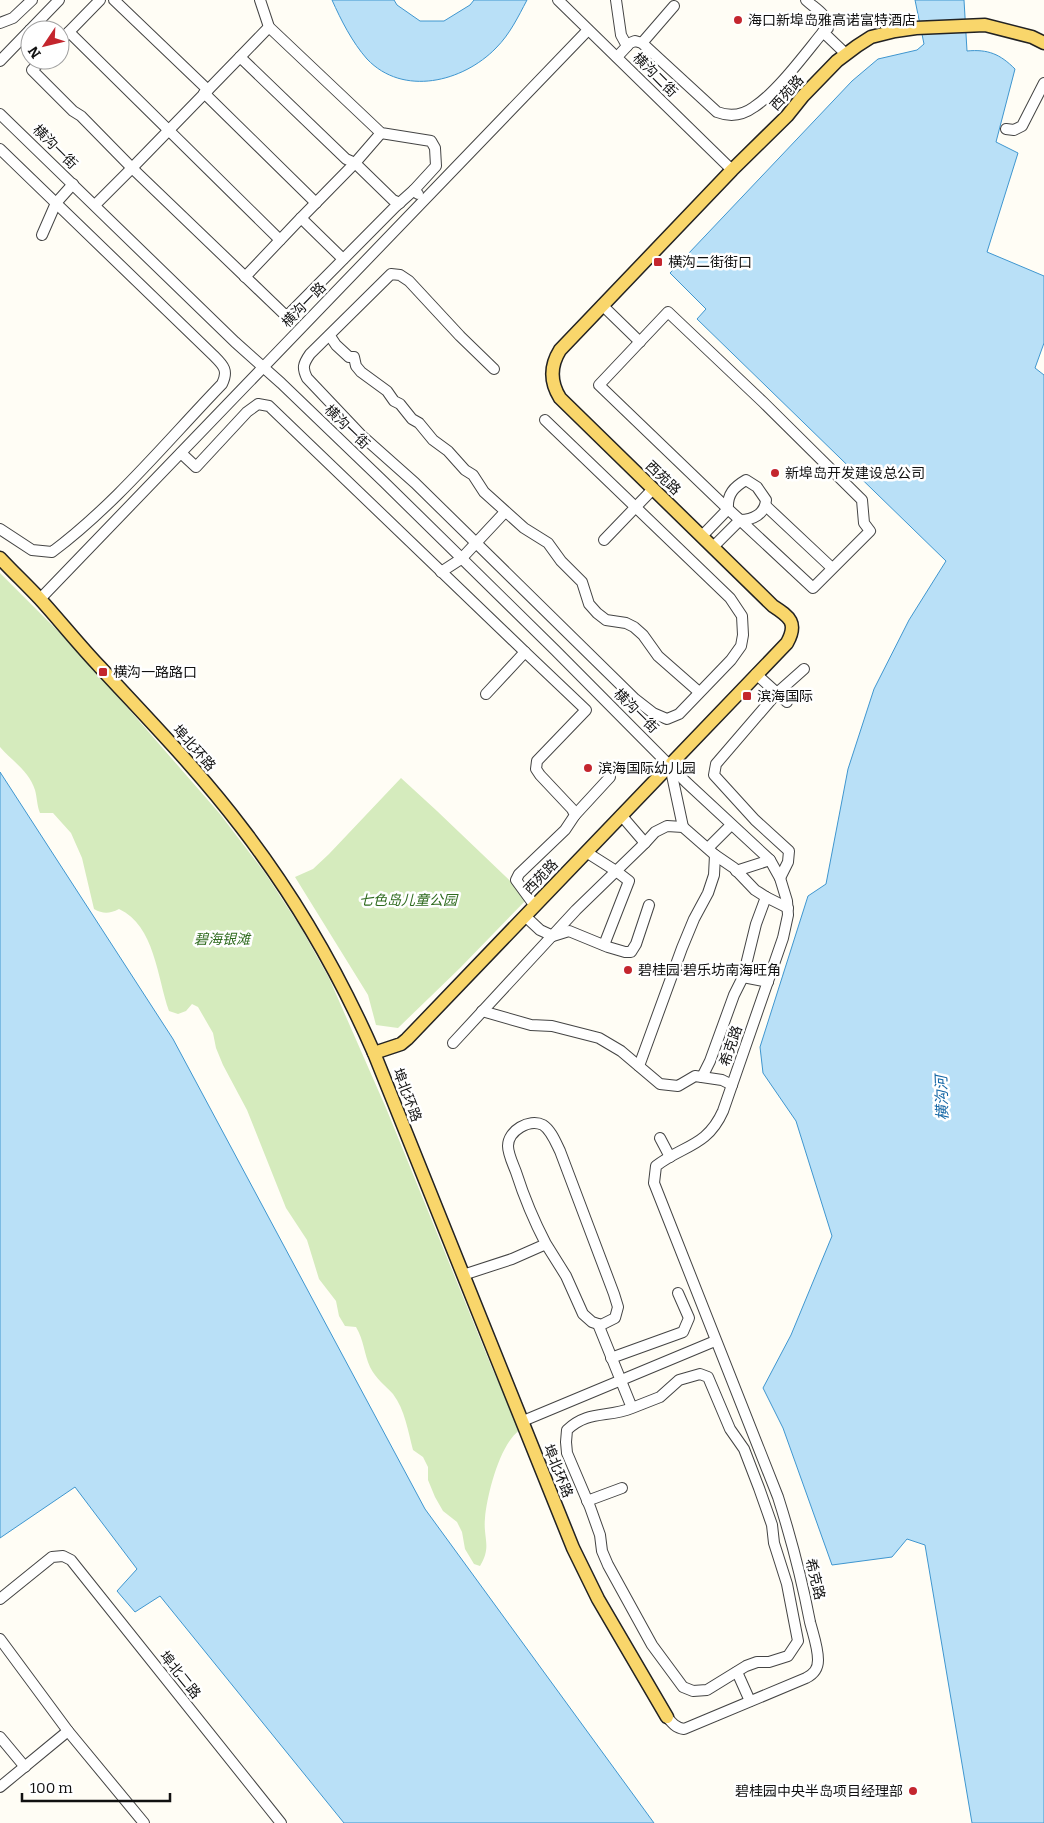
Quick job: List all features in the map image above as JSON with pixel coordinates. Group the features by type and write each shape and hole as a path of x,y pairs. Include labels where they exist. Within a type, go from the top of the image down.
{"main road":[{"name":"西苑路","path":"374,1053 401,1044 787,643 793,629 786,614 773,606 568,407 554,390 552,375 557,354 563,345 732,170 787,116 830,68 846,54 871,38 894,31 916,28 986,26 1039,39 1044,43"},
{"name":"埠北环路","path":"0,558 40,599 67,631 179,752 242,828 292,898 350,1001 374,1053 585,1574 667,1717"}],"street":[{"path":"0,23 13,18 32,0"},
{"path":"40,20 59,0"},
{"path":"70,31 100,0"},
{"path":"114,0 316,203"},
{"path":"32,70 245,277 284,314 289,314 436,166 435,148 431,140 381,133 268,26 260,0"},
{"name":"横沟二街","path":"558,0 732,170"},
{"path":"616,0 621,35 627,46"},
{"path":"617,57 627,46 635,41 642,43 717,112 725,115 734,115 754,107 770,93 828,28 828,21 806,0"},
{"path":"642,43 674,6"},
{"path":"95,206 268,26"},
{"name":"横沟一路","path":"40,599 588,30"},
{"path":"823,32 846,54"},
{"path":"70,33 280,240"},
{"path":"0,61 20,40"},
{"path":"240,57 346,159 355,163 392,200 400,202"},
{"path":"1006,129 1014,130 1022,126 1043,86"},
{"name":"横沟一街","path":"0,114 223,330 384,482 670,765"},
{"path":"245,277 355,163 381,133"},
{"path":"0,149 213,355 226,371 226,377 222,384 186,422 103,508 52,552 32,550 0,528"},
{"path":"42,235 56,202 72,184"},
{"path":"414,190 424,200"},
{"path":"301,218 343,259"},
{"path":"494,369 409,282 400,275 391,274 310,354 304,362 302,370 307,378 361,435 415,483 635,699 653,713 667,718 679,714 737,652 743,635 742,616 730,598 545,420"},
{"path":"602,305 640,342"},
{"path":"668,312 862,500 864,523 870,531 813,588 599,385 640,342 668,312"},
{"path":"330,336 336,345 349,357 354,357 356,366 361,372 387,391 394,401 400,404 408,415 419,423 433,440 448,451 465,470 473,475 484,492 505,512 524,528 548,543 561,561 575,572 582,582 589,604 597,613 606,620 626,623 634,627 643,635 658,656 699,692"},
{"path":"180,453 196,467 247,412 258,404 269,406 586,710 537,761 536,769 572,809 575,815"},
{"path":"186,422 198,434"},
{"path":"702,536 728,509 730,492 734,488 746,480 757,487 766,500 764,510 754,518 740,520 713,547"},
{"path":"604,540 653,489"},
{"path":"766,506 832,568"},
{"path":"441,572 461,559 505,512"},
{"path":"486,694 524,652"},
{"path":"780,878 788,862 789,851 714,776 716,764 777,693 804,669"},
{"path":"756,674 787,702"},
{"path":"670,765 683,827"},
{"name":"希克路","path":"667,1717 679,1729 684,1729 811,1676 817,1666 818,1658 789,1533 778,1497 654,1183 656,1166 694,1145 713,1128 721,1115 783,938 788,908 785,889 770,860 670,765"},
{"path":"535,906 516,880 518,874 565,830 575,815 610,777"},
{"path":"621,815 645,843"},
{"path":"640,1066 682,948 694,919 708,893 714,875 711,851 731,825"},
{"path":"452,1043 576,910 655,832 667,826 683,827 756,890 788,908"},
{"path":"586,852 629,881 604,945"},
{"path":"736,871 770,860"},
{"path":"702,1077 743,977 756,924 766,897"},
{"path":"525,916 540,930 553,936 570,931 604,945 625,952 631,952 636,944 649,905"},
{"path":"743,977 768,982"},
{"path":"482,1012 531,1025 552,1026 599,1038 640,1066 660,1084 678,1086 695,1076 722,1080 732,1085"},
{"path":"532,1123 543,1125 553,1136 560,1151 614,1294 618,1307 615,1318 600,1325 592,1322 583,1314 566,1276 546,1244 528,1206 508,1145 513,1133 521,1127 532,1123"},
{"path":"660,1138 670,1157"},
{"path":"463,1275 512,1259 546,1244"},
{"path":"611,1365 683,1332 689,1318 678,1293"},
{"path":"598,1324 611,1365 620,1380 632,1408"},
{"path":"522,1421 715,1341"},
{"path":"700,1374 708,1377 730,1429 744,1449 772,1525 774,1544 787,1584 798,1641 788,1656 769,1662 757,1662 707,1690 693,1691 683,1687 652,1644 602,1551 600,1536 567,1453 566,1442 567,1430 577,1421 599,1414 622,1412 632,1408 660,1397 679,1380 700,1374"},
{"path":"587,1500 622,1488"},
{"name":"埠北二路","path":"0,1599 52,1557 63,1556 71,1560 281,1823"},
{"path":"0,1639 68,1731 144,1823"},
{"path":"737,1672 750,1701"},
{"path":"0,1787 68,1731"},
{"path":"0,1736 25,1767"}],"green space":[{"name":"碧海银滩","path":"0,573 60,633 106,683 220,814 265,873 301,928 329,978 386,1108 492,1368 520,1430 506,1446 488,1496 485,1518 486,1553 480,1566 474,1564 465,1549 462,1532 457,1522 443,1511 435,1497 428,1480 428,1467 423,1457 413,1450 406,1421 397,1400 370,1367 356,1327 345,1326 339,1316 336,1301 319,1279 307,1240 286,1208 247,1110 223,1065 216,1048 213,1033 198,1007 192,1004 186,1011 178,1014 169,1011 153,954 140,927 131,917 119,909 106,913 94,909 82,858 71,833 53,813 40,813 35,790 29,777 0,747"},
{"name":"七色岛儿童公园","path":"401,778 528,898 398,1028 376,1025 368,995 295,877 313,869"}],"water":[{"path":"332,0 394,0 397,5 420,21 444,21 470,5 474,0 527,0 505,37 482,60 450,76 433,80 415,81 398,78 382,71 367,59 347,31"},
{"name":"横沟河","path":"915,0 964,0 967,51 981,51 999,56 1015,69 996,142 1018,153 987,252 1044,276 1044,343 1035,368 1044,375 1044,1823 972,1823 925,1545 907,1539 892,1557 832,1565 783,1428 763,1388 791,1335 832,1236 796,1121 763,1073 760,1047 808,896 826,884 848,769 874,689 909,620 946,561 697,319 706,309 670,273 852,81 878,59 917,50 924,44"},
{"path":"0,772 173,1039 425,1509 654,1823 344,1823 160,1596 135,1612 117,1591 137,1569 75,1487 0,1538"}],"place":[{"name":"海口新埠岛雅高诺富特酒店","path":"738,20"},
{"name":"横沟二街街口","path":"658,262"},
{"name":"新埠岛开发建设总公司","path":"775,473"},
{"name":"横沟一路路口","path":"103,672"},
{"name":"滨海国际","path":"747,696"},
{"name":"滨海国际幼儿园","path":"588,768"},
{"name":"碧桂园·碧乐坊南海旺角","path":"628,970"},
{"name":"碧桂园中央半岛项目经理部","path":"913,1791"}]}
